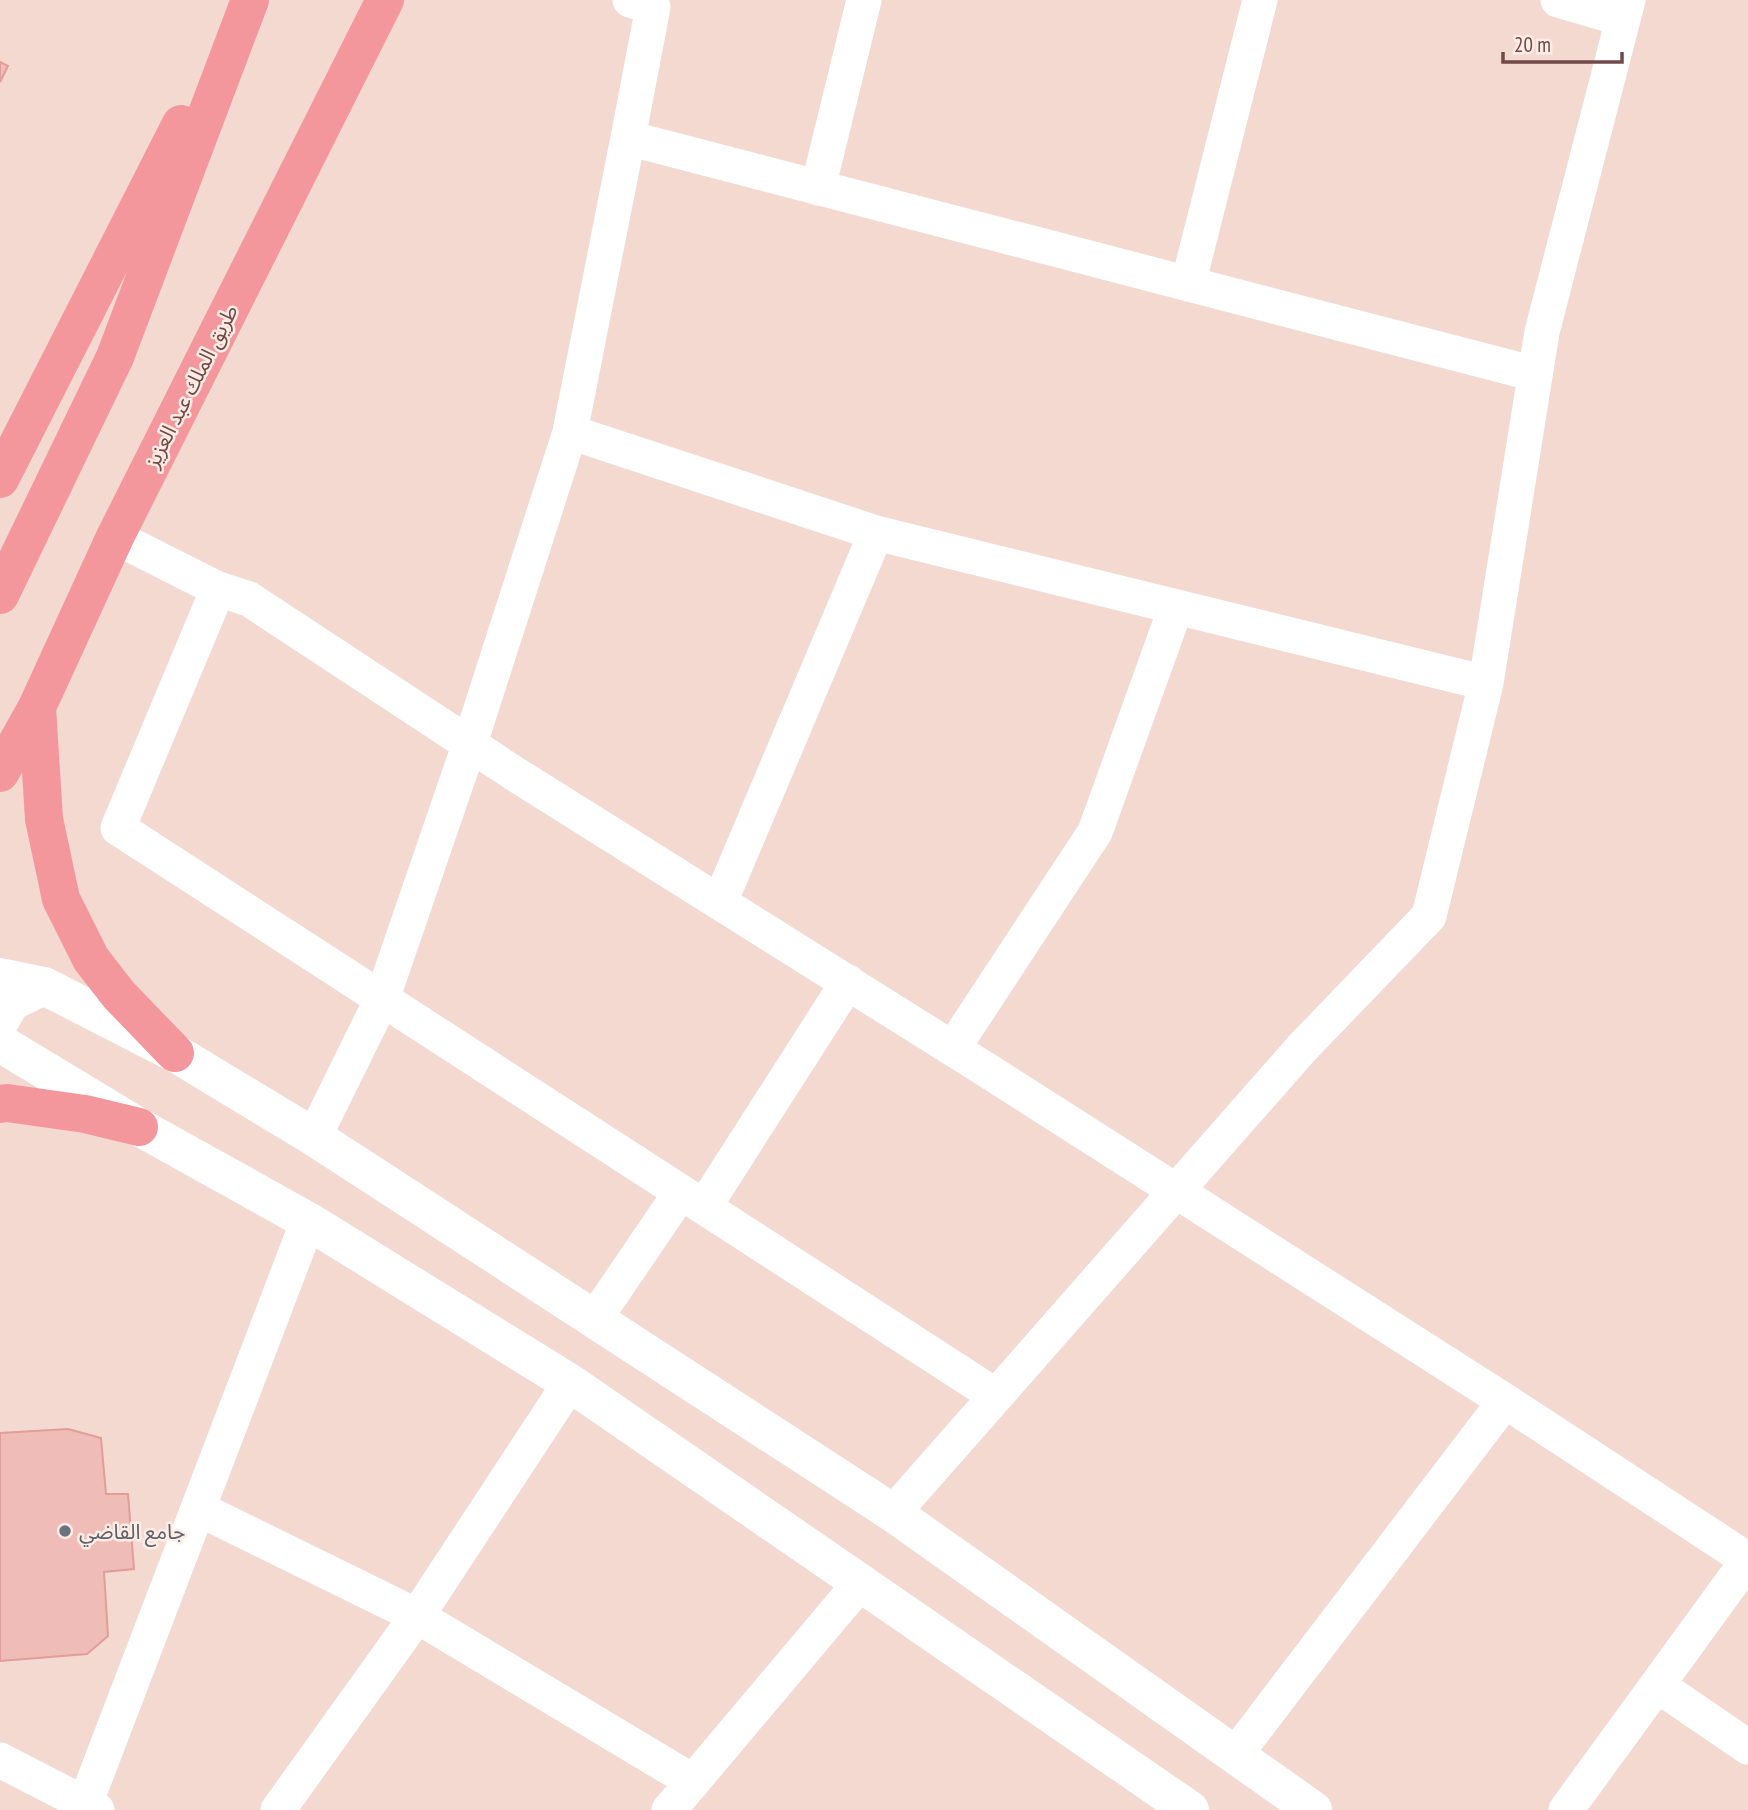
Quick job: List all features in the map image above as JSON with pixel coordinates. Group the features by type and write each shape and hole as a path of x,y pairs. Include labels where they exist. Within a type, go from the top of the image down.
{"highway":[{"path":"0,479 244,0"},
{"path":"0,596 115,357 250,0"},
{"name":"طريق الملك عبد العزيز","path":"0,773 37,707 115,537 386,0"},
{"path":"37,707 44,819 61,899 90,959 119,995 175,1053"},
{"path":"0,1104 85,1114 139,1127"}],"street":[{"path":"314,1137 382,999 470,743 570,432 653,7 630,0"},
{"path":"818,188 864,0"},
{"path":"1188,284 1259,0"},
{"path":"893,1513 1302,1048 1429,916 1486,683 1542,332 1625,9 1558,0"},
{"path":"628,138 1535,374"},
{"path":"570,432 876,533 1486,683"},
{"path":"720,902 876,533"},
{"path":"115,537 218,589 249,599 512,772 953,1048 1505,1401 1748,1560 1566,1810"},
{"path":"218,589 118,828 996,1396"},
{"path":"953,1048 1095,832 1176,607"},
{"path":"0,977 44,986 175,1053 314,1137 893,1513 1313,1810"},
{"path":"594,1320 692,1200 848,982"},
{"path":"0,1021 12,1002 44,986"},
{"path":"0,1043 139,1127 308,1221 570,1383 862,1582 1186,1809"},
{"path":"0,1760 91,1807 199,1509 308,1221"},
{"path":"278,1810 417,1616 570,1383"},
{"path":"1235,1755 1505,1401"},
{"path":"199,1509 417,1616 692,1782"},
{"path":"669,1810 862,1582"},
{"path":"1657,1685 1748,1747"}],"shaded area":[{"path":"0,0 1748,0 1748,1810 0,1810"}],"building":[{"path":"0,62 8,66 0,82"},
{"name":"جامع القاضي","path":"68,1429 101,1438 106,1494 128,1494 134,1569 104,1572 108,1636 87,1654 0,1661 0,1433"}],"place":[{"name":"جامع القاضي","path":"65,1531"}]}
